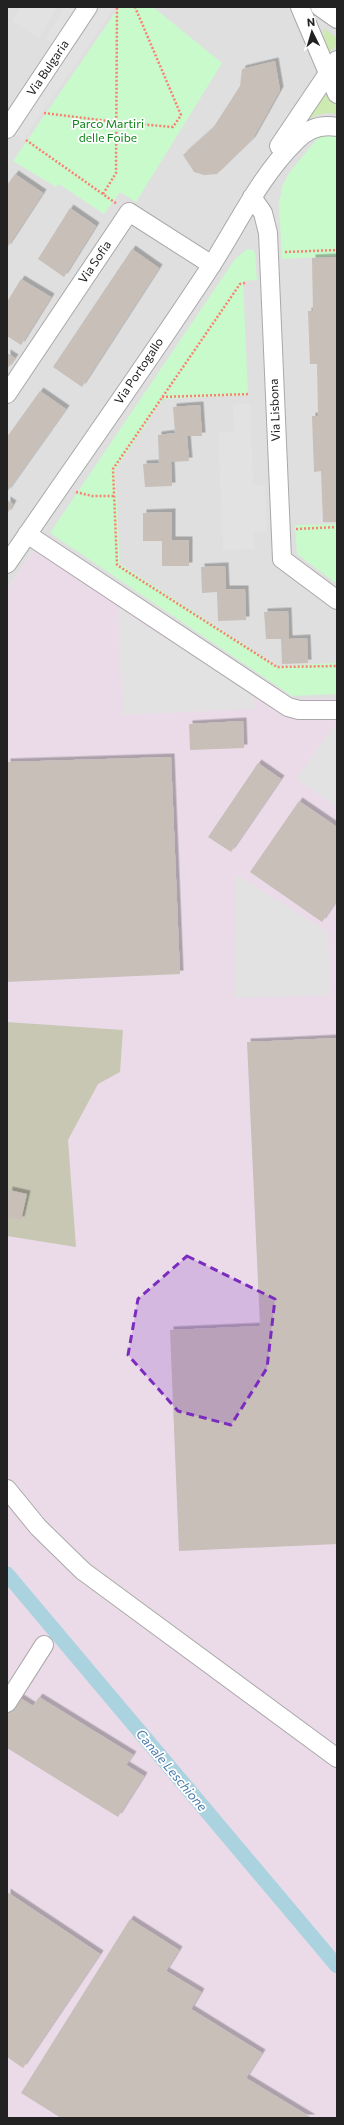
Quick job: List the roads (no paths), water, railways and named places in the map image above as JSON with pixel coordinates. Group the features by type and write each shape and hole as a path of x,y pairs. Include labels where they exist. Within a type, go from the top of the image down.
{"street":[{"name":"Via Bulgaria","path":"7,129 88,7"},
{"path":"300,7 317,43 333,67 337,94"},
{"path":"320,7 337,19"},
{"name":"Via Portogallo","path":"268,176 269,160 333,67"},
{"name":"Via Portogallo","path":"7,564 212,265 252,197 293,144 304,133 319,127 337,127"},
{"name":"Via Lisbona","path":"252,197 263,213 268,233 282,559 337,600"},
{"name":"Via Sofia","path":"7,394 129,212 212,265"},
{"path":"27,534 288,706 299,710 337,710"},
{"path":"7,1489 38,1528 83,1571 337,1758"},
{"path":"7,1703 44,1645"}],"waterway":[{"name":"Canale Leschione","path":"7,1574 337,1966"}],"park label":[{"name":"Parco Martiri delle Foibe","path":"108,131"}]}
